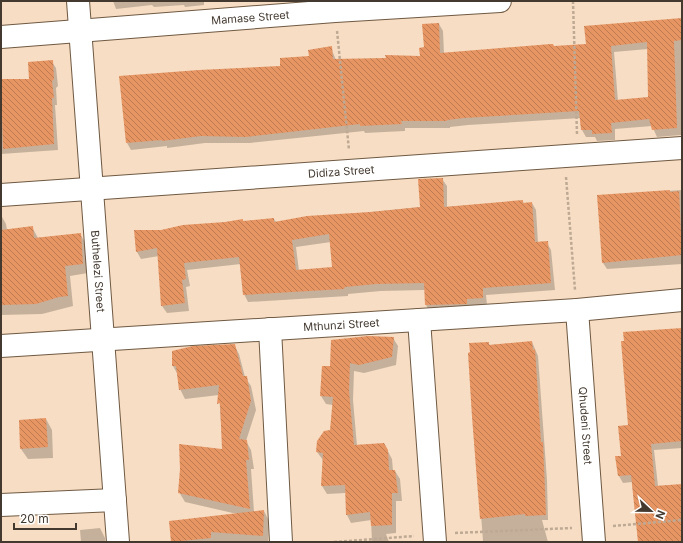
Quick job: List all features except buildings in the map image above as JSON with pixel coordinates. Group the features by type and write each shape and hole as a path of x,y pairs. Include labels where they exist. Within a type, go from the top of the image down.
{"street":[{"name":"Buthelezi Street","path":"78,1 118,542"},
{"name":"Mamase Street","path":"1,37 500,1"},
{"name":"Didiza Street","path":"1,195 352,169 682,148"},
{"name":"Mthunzi Street","path":"1,346 577,310 682,300"},
{"name":"Qhudeni Street","path":"577,310 593,535"},
{"path":"419,320 435,538"},
{"path":"270,329 280,542"},
{"path":"1,506 115,500"}],"path":[{"path":"573,1 571,156 577,310"},
{"path":"335,12 352,169"},
{"path":"334,542 435,538 593,535 682,520"}]}
